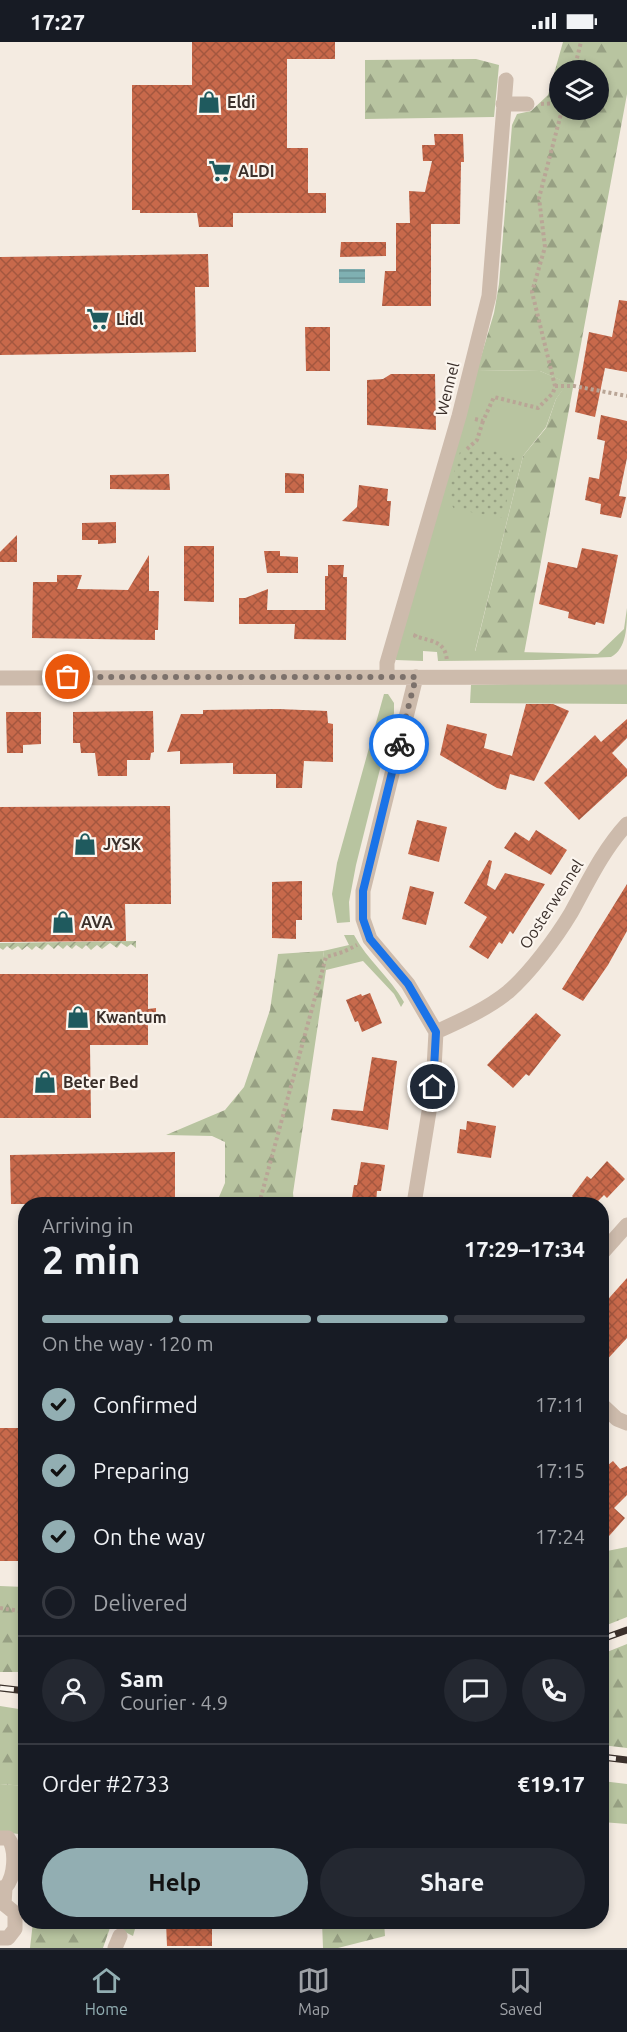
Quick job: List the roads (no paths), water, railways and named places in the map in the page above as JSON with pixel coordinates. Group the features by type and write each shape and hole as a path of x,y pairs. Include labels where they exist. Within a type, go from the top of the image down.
{"street":[{"name":"Wennel","path":"387,676 387,663 459,416 489,296 506,80"},
{"path":"503,104 531,104"},
{"path":"415,1197 433,1087 436,1032 408,984 370,939 363,919 363,891 416,677"},
{"path":"0,678 627,677"},
{"name":"Oosterwennel","path":"436,1032 467,1018 508,992 522,977 542,955 569,916 610,842 627,824"},
{"path":"609,1245 627,1226"},
{"path":"609,1412 617,1419 627,1423"},
{"path":"0,1838 8,1838 13,1845 11,1881 3,1888 2,1904 15,1913 15,1929 8,1938 0,1938"}],"water":[{"path":"339,269 365,269 365,283 339,283"}],"railway":[{"path":"609,1636 627,1630"},
{"path":"0,1688 18,1690"},
{"path":"609,1758 627,1760"}],"place":[{"name":"Eldi","path":"209,102"},
{"name":"ALDI","path":"220,171"},
{"name":"Lidl","path":"98,319"},
{"name":"JYSK","path":"85,844"},
{"name":"AVA","path":"63,922"},
{"name":"Kwantum","path":"78,1017"},
{"name":"Beter Bed","path":"45,1082"}]}
